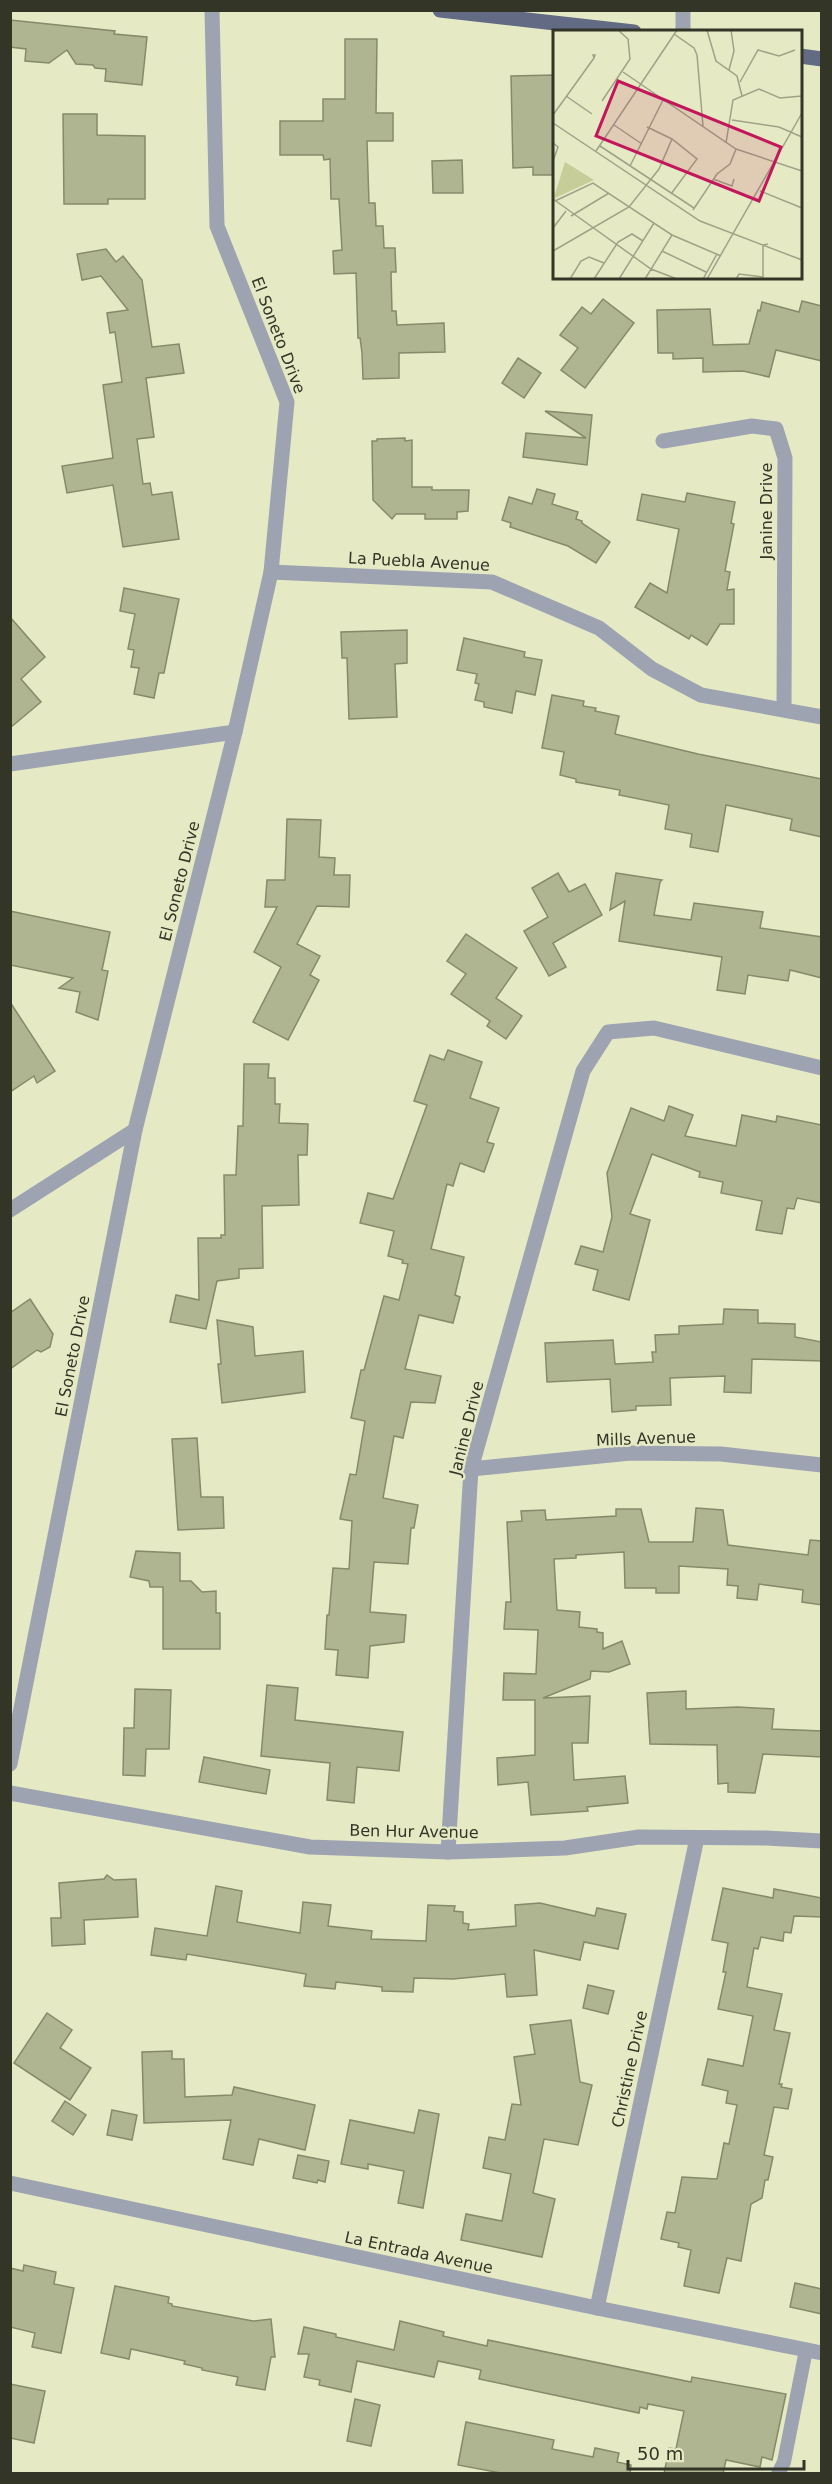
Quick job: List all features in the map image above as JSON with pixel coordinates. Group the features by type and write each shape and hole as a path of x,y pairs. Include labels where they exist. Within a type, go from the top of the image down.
{"main road":[{"path":"440,10 616,30"},
{"path":"802,56 822,59"}],"street":[{"name":"El Soneto Drive","path":"10,1764 135,1130 236,732 271,572 287,402 217,226 212,10"},
{"path":"683,10 683,30"},
{"name":"Janine Drive","path":"663,441 752,426 776,429 785,458 784,708"},
{"name":"La Puebla Avenue","path":"271,572 492,582 599,628 652,669 701,695 784,708 822,717"},
{"path":"10,764 236,732"},
{"name":"Janine Drive","path":"448,1852 471,1469 583,1071 608,1032 654,1028 822,1068"},
{"path":"10,1210 135,1130"},
{"name":"Mills Avenue","path":"471,1469 631,1453 721,1454 822,1465"},
{"name":"Ben Hur Avenue","path":"10,1793 310,1847 448,1852 566,1848 639,1837 822,1841"},
{"name":"Christine Drive","path":"597,2308 697,1838"},
{"name":"La Entrada Avenue","path":"10,2183 597,2308 822,2353"}],"lane":[{"path":"778,2474 784,2462 806,2350"}],"building":[{"path":"10,20 115,31 114,34 147,37 142,85 105,81 106,69 95,68 93,65 76,64 67,50 49,63 25,61 26,49 10,47"},
{"path":"345,39 377,39 376,113 393,113 393,141 367,141 369,203 375,203 376,226 383,226 384,248 395,248 396,272 391,272 392,311 396,311 397,325 444,323 445,352 399,353 399,378 363,379 362,353 360,338 358,338 356,273 334,274 333,251 342,250 339,199 331,199 330,159 324,160 323,155 280,155 280,121 323,121 323,99 345,99"},
{"path":"553,75 553,175 533,175 533,167 513,168 511,76"},
{"path":"63,114 97,114 97,135 145,136 145,199 108,199 108,204 64,204"},
{"path":"462,160 463,193 433,193 432,161"},
{"path":"106,249 116,262 123,256 142,280 152,347 179,344 184,373 146,378 154,437 137,439 143,484 150,483 152,495 172,492 179,539 123,547 113,485 67,493 62,466 113,458 103,385 122,382 115,332 110,333 107,313 128,310 101,276 82,280 77,254"},
{"path":"603,299 634,323 585,388 561,370 578,348 560,335 582,307 591,314"},
{"path":"802,301 822,306 822,361 776,350 769,377 743,371 703,372 703,358 673,359 673,353 658,353 657,310 710,309 713,345 749,344 762,302 799,312"},
{"path":"518,358 541,373 524,398 502,383"},
{"path":"545,411 592,415 587,465 523,457 526,433 586,438"},
{"path":"405,438 405,441 412,440 412,487 432,487 432,490 469,490 468,511 457,512 457,519 425,519 425,514 396,514 392,519 373,500 372,441"},
{"path":"537,489 555,494 552,504 578,512 576,519 610,542 596,563 568,546 510,527 511,523 502,520 509,497 532,504"},
{"path":"687,493 735,502 731,523 734,524 725,571 730,572 727,590 734,589 734,624 720,624 707,645 691,635 689,639 635,607 650,583 667,593 679,529 637,520 642,494 685,502"},
{"path":"124,588 179,599 164,673 159,673 154,698 134,694 139,668 131,667 134,650 128,649 135,614 120,611"},
{"path":"10,617 45,657 21,679 41,702 10,728"},
{"path":"407,630 407,663 395,664 397,717 349,719 347,658 342,658 341,632"},
{"path":"464,638 525,652 524,657 542,660 535,695 516,691 512,713 484,707 484,702 475,700 479,684 475,683 477,674 457,670"},
{"path":"552,695 584,701 583,706 619,716 615,734 698,754 822,779 822,837 790,830 792,819 726,805 718,852 690,847 692,834 665,829 669,805 619,795 620,790 576,782 576,779 560,775 564,752 542,748"},
{"path":"287,819 321,820 319,857 335,858 334,875 350,875 349,907 317,906 297,944 320,956 310,975 319,980 288,1040 253,1022 281,967 254,952 277,907 265,907 267,880 285,880"},
{"path":"558,873 569,892 585,884 602,915 553,943 566,967 549,976 524,931 548,917 532,888"},
{"path":"616,873 662,880 654,915 691,920 694,903 763,912 760,928 822,937 822,978 790,970 788,981 748,975 745,994 717,990 722,957 619,941 625,901 610,910"},
{"path":"10,911 110,932 102,970 108,971 98,1020 76,1012 80,992 59,988 73,978 10,965"},
{"path":"466,934 517,968 496,998 522,1016 506,1039 487,1026 490,1021 451,994 466,974 447,961"},
{"path":"10,1002 55,1071 37,1083 34,1076 10,1092"},
{"path":"448,1050 482,1062 470,1098 499,1108 487,1142 494,1144 484,1172 460,1163 453,1186 447,1184 431,1249 464,1257 455,1295 460,1297 453,1323 419,1315 405,1369 441,1376 435,1403 411,1402 403,1438 394,1436 383,1498 418,1505 414,1528 411,1528 408,1564 374,1562 370,1612 406,1615 404,1642 370,1646 368,1678 336,1675 338,1650 325,1649 327,1615 329,1615 333,1568 349,1569 352,1521 340,1519 350,1474 356,1475 365,1421 351,1418 361,1370 364,1370 384,1296 399,1300 408,1264 402,1263 403,1260 388,1256 394,1231 360,1223 368,1193 393,1199 427,1105 414,1101 430,1055 444,1060"},
{"path":"244,1064 269,1064 268,1078 275,1078 275,1104 280,1104 279,1123 308,1124 307,1155 298,1155 299,1205 262,1206 263,1268 239,1269 239,1278 217,1281 206,1329 170,1322 176,1295 199,1300 198,1238 221,1238 221,1235 225,1235 224,1175 236,1175 238,1126 243,1126"},
{"path":"669,1106 693,1115 685,1136 736,1146 742,1115 776,1122 777,1116 822,1125 822,1203 797,1198 794,1209 787,1208 782,1234 756,1230 762,1201 721,1193 723,1182 699,1177 700,1172 652,1154 630,1214 650,1220 629,1300 593,1290 598,1270 575,1264 581,1246 603,1252 612,1217 607,1173 631,1108 664,1121"},
{"path":"30,1299 53,1334 50,1347 41,1352 37,1350 10,1369 10,1313"},
{"path":"724,1309 758,1310 758,1323 795,1324 795,1337 822,1342 822,1361 752,1359 751,1393 724,1392 725,1376 670,1378 671,1405 636,1406 636,1410 612,1412 610,1379 547,1382 545,1343 613,1340 615,1364 653,1362 652,1352 656,1352 655,1335 679,1334 679,1326 723,1324"},
{"path":"217,1320 253,1327 255,1356 303,1351 305,1392 222,1403"},
{"path":"197,1438 201,1497 223,1497 224,1528 178,1530 172,1439"},
{"path":"696,1508 723,1510 728,1545 808,1555 810,1540 822,1541 822,1605 802,1602 803,1590 759,1584 757,1600 737,1598 738,1586 727,1585 728,1569 679,1566 679,1593 656,1593 656,1588 625,1588 624,1552 554,1559 557,1610 580,1612 579,1627 597,1629 597,1632 603,1633 603,1649 622,1641 630,1664 609,1672 591,1671 590,1679 543,1698 590,1696 588,1743 572,1743 574,1780 625,1776 628,1803 587,1807 588,1811 531,1815 528,1782 498,1785 497,1758 535,1755 535,1700 503,1700 504,1673 536,1674 538,1630 504,1629 506,1602 511,1602 507,1522 522,1521 521,1511 545,1510 546,1520 616,1516 616,1509 641,1509 649,1542 693,1542"},
{"path":"136,1551 180,1553 180,1581 191,1581 202,1592 216,1591 216,1613 220,1613 220,1649 163,1649 163,1587 150,1587 149,1581 130,1577"},
{"path":"267,1685 298,1688 295,1720 403,1732 399,1771 357,1767 354,1803 327,1800 330,1763 261,1756"},
{"path":"135,1689 171,1690 169,1749 146,1749 145,1776 123,1775 124,1728 134,1728"},
{"path":"686,1691 686,1709 738,1707 774,1709 772,1729 822,1731 822,1757 763,1754 755,1793 728,1792 728,1783 718,1784 717,1745 650,1744 647,1693"},
{"path":"204,1757 270,1770 266,1794 199,1782"},
{"path":"107,1875 114,1880 136,1879 138,1917 84,1920 85,1944 52,1946 51,1918 61,1918 59,1883 104,1879"},
{"path":"216,1886 242,1891 237,1922 300,1933 303,1902 331,1905 328,1926 372,1931 371,1939 426,1941 428,1905 455,1906 454,1911 463,1912 463,1923 469,1924 468,1930 516,1926 515,1905 540,1903 595,1916 597,1908 626,1914 618,1949 584,1942 580,1960 534,1950 537,1995 507,1997 505,1974 453,1979 414,1978 413,1992 382,1991 382,1987 336,1982 335,1989 304,1986 306,1974 187,1954 186,1960 151,1955 155,1928 207,1936"},
{"path":"723,1888 773,1898 774,1889 822,1898 822,1917 794,1916 791,1933 784,1932 783,1941 761,1937 758,1949 754,1948 747,1987 782,1994 774,2030 790,2033 779,2084 782,2084 781,2087 792,2089 788,2109 774,2107 764,2155 773,2157 768,2180 765,2180 762,2198 751,2204 741,2261 727,2258 719,2293 684,2286 691,2250 678,2247 679,2243 661,2239 667,2212 675,2213 682,2177 717,2179 724,2143 729,2144 737,2105 726,2103 728,2091 702,2085 708,2059 743,2066 753,2016 718,2009 726,1972 723,1972 728,1943 712,1940"},
{"path":"588,1985 614,1991 608,2014 583,2008"},
{"path":"47,2013 72,2030 60,2048 91,2068 70,2100 14,2063"},
{"path":"571,2020 580,2082 592,2085 578,2145 544,2139 533,2193 555,2199 542,2257 461,2240 466,2214 502,2221 511,2174 483,2168 489,2137 505,2140 512,2104 521,2105 514,2057 535,2054 530,2025"},
{"path":"172,2051 172,2059 184,2059 185,2097 232,2095 234,2087 315,2105 305,2150 259,2139 253,2165 223,2159 231,2120 144,2123 142,2052"},
{"path":"65,2101 86,2115 73,2135 52,2121"},
{"path":"112,2110 137,2115 132,2140 107,2135"},
{"path":"419,2110 439,2114 423,2208 398,2203 404,2171 368,2164 368,2169 341,2164 350,2120 414,2133"},
{"path":"298,2155 329,2161 325,2182 318,2180 317,2183 293,2178"},
{"path":"24,2265 56,2272 54,2284 74,2288 61,2353 32,2347 35,2333 10,2327 10,2268 23,2271"},
{"path":"795,2283 822,2289 822,2314 790,2307"},
{"path":"115,2286 169,2297 168,2303 172,2306 253,2321 271,2319 275,2357 271,2357 265,2390 236,2385 238,2377 202,2370 202,2368 184,2364 185,2361 131,2349 129,2359 101,2353"},
{"path":"400,2321 444,2332 443,2336 487,2346 488,2340 691,2382 692,2377 786,2394 772,2460 762,2457 760,2467 726,2460 723,2474 664,2474 669,2448 676,2449 684,2411 648,2404 647,2409 640,2407 639,2413 479,2379 481,2370 438,2361 434,2377 357,2361 351,2392 319,2385 320,2380 304,2377 309,2354 298,2354 304,2327 394,2350"},
{"path":"10,2384 45,2391 34,2443 10,2438"},
{"path":"355,2399 380,2405 371,2446 347,2441"},
{"path":"466,2422 554,2440 552,2449 593,2457 595,2448 619,2453 617,2462 631,2465 630,2474 506,2474 458,2465"}]}
